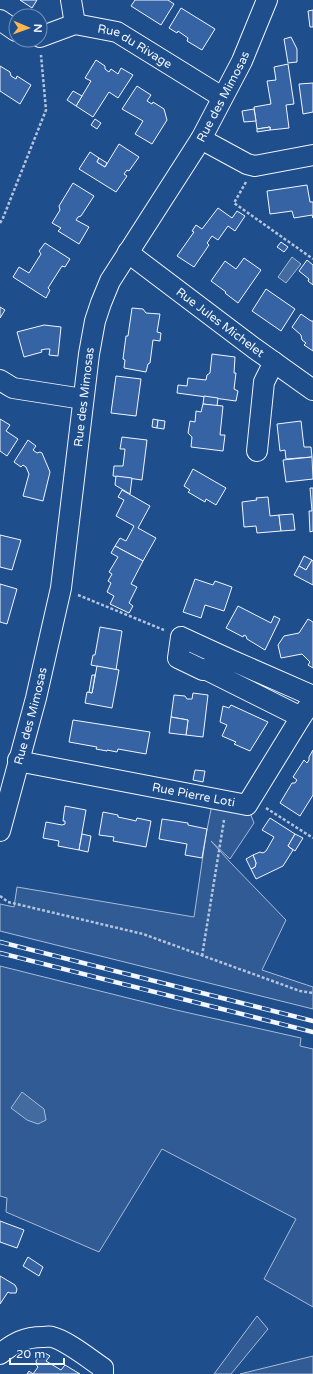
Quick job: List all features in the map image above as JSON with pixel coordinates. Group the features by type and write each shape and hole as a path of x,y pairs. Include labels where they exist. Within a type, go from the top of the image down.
{"street":[{"path":"48,38 76,24 71,0"},
{"name":"Rue des Mimosas","path":"0,831 36,698 61,588 83,399 95,321 110,281 201,139 242,61 268,0"},
{"name":"Rue du Rivage","path":"76,24 117,32 222,97"},
{"path":"201,139 247,164 255,166 313,155"},
{"name":"Rue Jules Michelet","path":"128,252 254,348 313,390"},
{"path":"257,451 264,382 274,362"},
{"path":"0,380 13,388 83,399"},
{"path":"301,716 205,669 204,670 178,658 181,637 313,696"},
{"name":"Rue Pierre Loti","path":"18,760 247,805 301,716 313,700"},
{"path":"0,1354 12,1344 23,1339 51,1336 64,1342 103,1368 103,1374"}],"path":[{"path":"0,224 46,110 41,48"},
{"path":"255,166 234,203 313,259"},
{"path":"61,588 181,637"},
{"path":"251,799 313,838"},
{"path":"202,956 227,801"},
{"path":"0,896 8,902 143,934 300,991 313,993"}],"shaded area":[{"path":"292,257 301,264 286,283 278,277"},
{"path":"213,799 247,805 254,823 230,859 211,841 286,920 262,970 313,987 313,1009 0,931 0,904 14,907 17,887 194,917"},
{"path":"0,966 176,1010 301,1038 300,1046 313,1049 313,1307 264,1279 296,1219 162,1149 99,1252 6,1212 7,1198 0,1196"},
{"path":"22,1092 44,1109 46,1120 38,1124 27,1120 11,1108"},
{"path":"257,1316 268,1329 231,1374 214,1374"},
{"path":"313,1356 313,1374 240,1374"}],"building":[{"path":"20,0 37,0 32,8"},
{"path":"135,0 168,0 174,4 161,25 131,6"},
{"path":"181,8 215,29 202,50 187,41 188,38 178,31 177,33 169,28"},
{"path":"313,10 313,27 310,27 308,11"},
{"path":"291,37 297,49 297,62 288,63 284,39"},
{"path":"96,60 105,66 105,69 109,72 111,69 118,74 121,68 133,75 118,98 109,92 93,117 76,106 91,81 85,78"},
{"path":"288,64 294,104 286,105 289,128 270,130 270,127 257,129 254,107 271,104 267,81 276,80 274,67"},
{"path":"0,66 10,72 11,76 16,79 17,76 31,85 20,104 0,91"},
{"path":"313,83 313,112 303,114 299,84"},
{"path":"137,86 151,95 147,101 152,104 153,102 164,109 167,120 152,144 135,134 143,121 122,109"},
{"path":"73,91 82,96 76,106 67,100"},
{"path":"254,109 256,121 244,122 242,111"},
{"path":"95,119 101,123 97,129 91,125"},
{"path":"270,127 270,130 257,132 257,129"},
{"path":"119,144 139,157 129,171 127,170 124,174 127,176 116,192 79,169 90,152 99,158 97,162 105,167"},
{"path":"99,158 107,163 105,167 97,162"},
{"path":"73,183 94,196 81,216 76,220 89,227 79,244 58,231 61,228 52,223 60,210 59,206"},
{"path":"307,185 310,202 313,202 313,218 312,215 294,218 292,211 270,214 267,191"},
{"path":"218,208 232,218 237,211 245,216 235,231 228,226 218,240 212,236 207,243 209,245 194,267 177,256 194,232 192,231 196,225 202,229"},
{"path":"281,242 288,247 284,252 277,247"},
{"path":"45,243 70,259 65,267 62,266 48,288 50,290 46,298 13,277 19,267 29,273 41,254 39,251"},
{"path":"244,258 261,270 238,303 211,281 225,261 236,269"},
{"path":"307,260 313,265 313,285 308,281 309,279 299,271"},
{"path":"266,289 295,309 281,331 252,311"},
{"path":"0,307 5,310 0,318"},
{"path":"132,308 143,309 146,313 160,314 157,332 161,333 160,341 153,340 150,363 148,364 146,372 124,368 125,360 123,359 126,336 128,336"},
{"path":"301,314 313,321 313,351 304,345 306,343 302,340 301,335 292,327"},
{"path":"44,325 61,327 58,356 49,355 50,349 46,349 41,350 42,352 24,357 17,332"},
{"path":"212,354 235,357 234,373 236,373 234,389 238,391 236,401 177,393 178,385 187,386 188,378 206,380 207,375 210,373"},
{"path":"116,376 141,379 136,416 111,413"},
{"path":"204,396 218,398 217,406 203,404"},
{"path":"203,404 223,406 220,435 225,435 223,451 191,447 192,437 188,433 190,421 195,422 196,411 201,412"},
{"path":"0,419 10,425 6,431 18,439 7,456 0,451"},
{"path":"153,419 158,420 157,428 152,427"},
{"path":"158,420 165,421 164,429 157,428"},
{"path":"301,421 304,447 311,447 312,457 286,459 285,450 280,451 277,424"},
{"path":"122,437 147,440 142,480 113,476 114,466 123,466 125,449 120,449"},
{"path":"28,440 36,446 33,450 37,453 42,453 50,472 43,501 23,496 29,474 26,467 23,465 21,467 14,462"},
{"path":"312,457 313,479 286,482 283,460"},
{"path":"193,469 226,488 216,505 206,499 205,502 188,492 190,490 184,486"},
{"path":"116,476 132,478 130,494 115,485"},
{"path":"310,488 313,488 313,531 310,532 309,511 312,511"},
{"path":"122,490 150,506 138,528 156,538 143,561 115,546 120,538 126,541 134,526 116,516 124,500 118,497"},
{"path":"268,497 270,516 279,515 281,531 257,533 256,526 244,527 242,502 257,500 256,498"},
{"path":"293,514 295,530 281,531 279,515"},
{"path":"0,535 21,540 12,570 0,567"},
{"path":"115,546 143,561 131,584 137,587 129,603 133,606 129,613 110,604 114,596 107,592 111,583 108,581 112,574 109,572 118,557 111,553"},
{"path":"304,556 312,560 306,570 299,566"},
{"path":"312,560 313,585 294,575 299,566 306,570"},
{"path":"195,579 213,585 215,581 232,587 224,611 205,605 201,618 183,612"},
{"path":"0,584 17,589 7,624 0,622"},
{"path":"238,606 271,623 274,616 280,619 265,650 247,639 246,636 244,635 243,637 226,628"},
{"path":"308,619 313,622 313,668 308,665 310,662 302,654 281,658 278,645 284,636 299,633"},
{"path":"100,627 122,631 116,670 91,665 93,655 95,655"},
{"path":"97,666 119,670 112,708 85,703 87,692 92,693"},
{"path":"92,675 95,675 92,693 89,692"},
{"path":"193,693 208,695 203,737 186,735 188,720 171,717 174,695 185,696 187,699 192,699"},
{"path":"231,705 268,722 250,751 234,744 236,742 222,736 227,725 220,722 223,706 229,708"},
{"path":"171,717 188,720 186,735 169,733"},
{"path":"73,720 150,732 146,754 118,749 117,752 107,751 96,749 97,747 69,742"},
{"path":"313,750 313,795 300,816 280,803 292,783 295,783 297,780 293,777 304,760 307,763"},
{"path":"195,770 205,771 203,782 193,780"},
{"path":"65,806 86,810 79,850 58,846 59,841 43,838 46,822 62,825 65,824 65,821 63,821"},
{"path":"103,812 136,821 137,818 151,821 146,847 113,841 114,837 99,835"},
{"path":"270,818 295,834 288,846 293,850 283,866 256,879 251,869 255,867 256,863 253,855 266,851 274,837 262,830"},
{"path":"162,819 188,823 188,825 207,829 202,858 185,855 187,844 159,839"},
{"path":"82,834 91,836 88,852 79,850"},
{"path":"295,834 303,838 295,851 288,846"},
{"path":"253,855 256,863 255,867 251,869 246,859"},
{"path":"0,1221 24,1230 17,1248 0,1242"},
{"path":"28,1257 43,1267 39,1276 23,1266"},
{"path":"0,1276 15,1285 17,1289 16,1293 8,1292 0,1304"},
{"path":"45,1353 50,1356 46,1361 61,1370 65,1365 80,1374 33,1374 38,1367 36,1361 39,1355"}],"railway":[{"path":"0,942 313,1021"},
{"path":"0,953 313,1032"}]}
